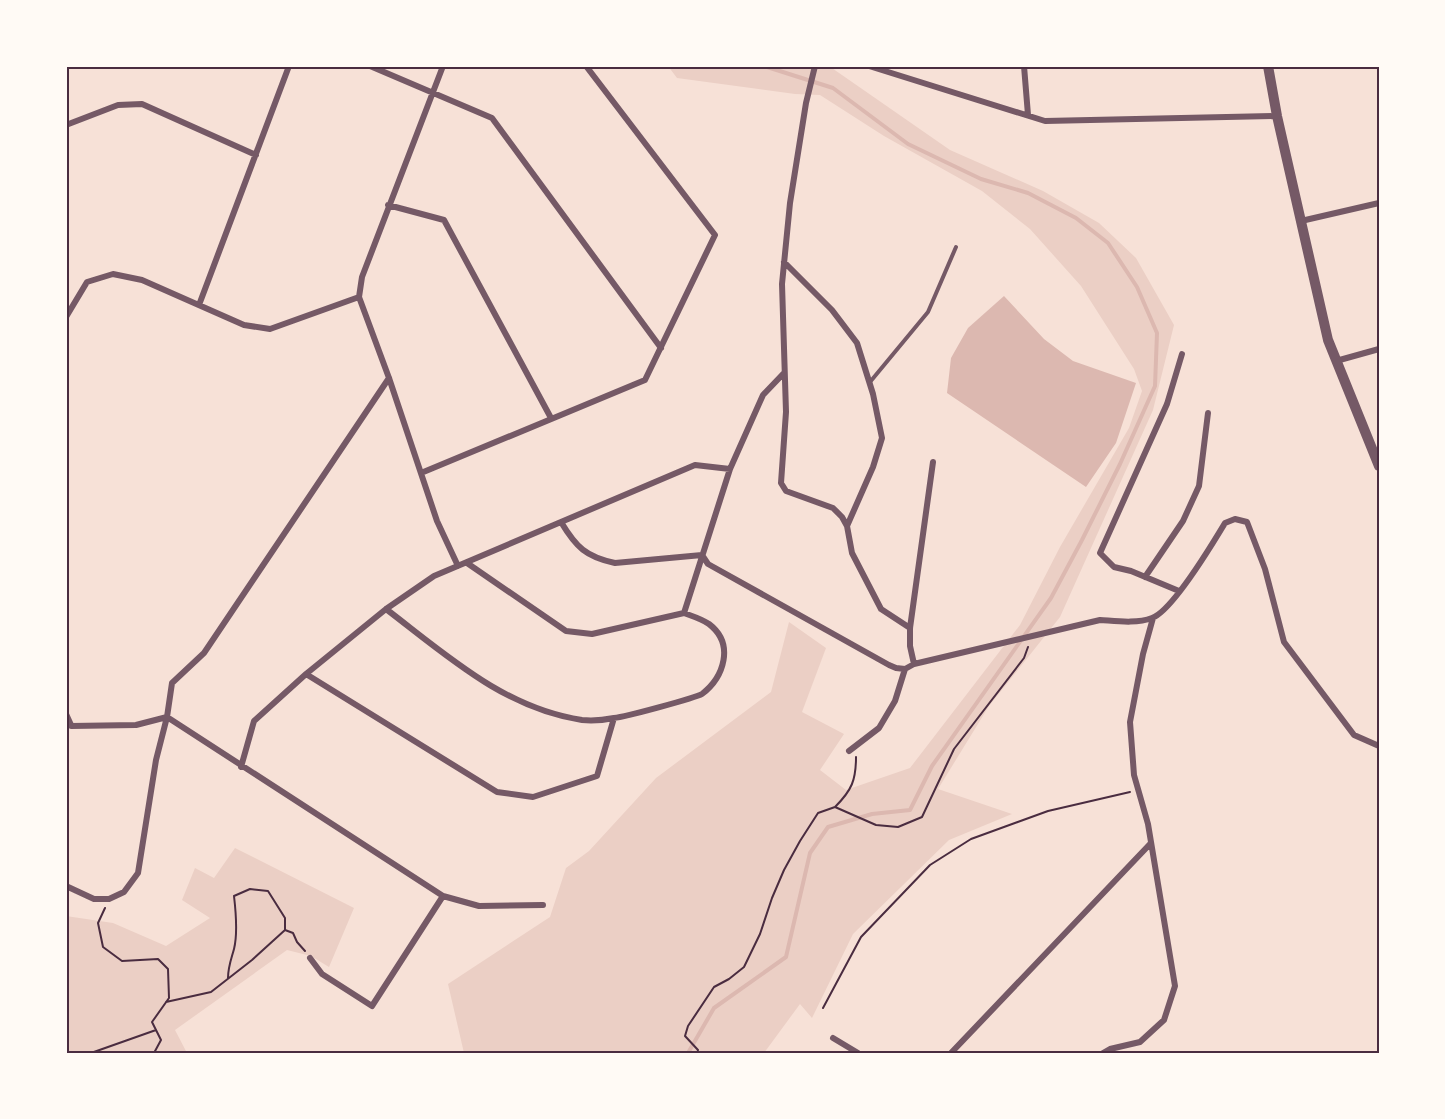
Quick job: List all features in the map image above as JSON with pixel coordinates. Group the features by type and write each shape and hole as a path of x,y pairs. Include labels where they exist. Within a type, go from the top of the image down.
{"street":[{"path":"199,305 289,66"},
{"path":"370,66 492,118 661,348"},
{"path":"442,66 388,205 362,277 358,297 389,378 437,521 458,566"},
{"path":"421,473 645,380 715,235 586,66"},
{"path":"815,66 806,103 790,203 782,284 786,412 781,483 786,491 833,508 842,517 847,526 852,553 881,609 910,628"},
{"path":"869,66 1045,121 1277,116"},
{"path":"1024,66 1028,116"},
{"path":"1268,66 1277,116 1328,340 1379,466"},
{"path":"66,125 118,105 142,104 256,155"},
{"path":"1301,221 1379,203"},
{"path":"388,205 444,220 551,418"},
{"path":"784,262 832,310 857,343 869,382 882,438 873,467 847,526"},
{"path":"66,317 87,282 113,274 142,280 244,325 270,329 358,297"},
{"path":"1336,361 1379,349"},
{"path":"1179,591 1131,571 1114,567 1100,553 1167,404 1182,354"},
{"path":"684,613 730,469 763,395 784,373"},
{"path":"66,886 94,899 109,899 124,892 138,873 156,760 167,717 172,683 204,652 389,378"},
{"path":"1145,578 1183,521 1199,486 1208,413"},
{"path":"914,664 910,646 910,628 933,462"},
{"path":"241,767 254,721 306,674 386,609 434,576 695,465 730,469"},
{"path":"1103,1053 1110,1049 1140,1042 1164,1020 1175,986 1148,824 1134,775 1130,722 1143,654 1153,618 1179,591 1211,548 1225,522 1235,519 1247,522 1265,568 1284,642 1354,735 1379,746"},
{"path":"561,522 572,540 589,555 602,560 615,563 702,555"},
{"path":"702,555 708,564 896,669 904,669 914,664 1100,620 1131,621 1153,618"},
{"path":"386,609 479,679 531,706 583,720 614,718 700,695 720,674 725,655 720,636 709,624 684,613 592,634 566,631 467,563"},
{"path":"849,751 879,728 895,700 904,669"},
{"path":"306,674 497,792 533,797 597,776 614,718"},
{"path":"66,714 68,724 136,725 167,717 443,896 479,906 543,905"},
{"path":"951,1053 1151,843"},
{"path":"310,958 322,974 372,1006 443,896"},
{"path":"833,1038 858,1053"}],"lane":[{"path":"869,382 928,312 956,247"}],"path":[{"path":"835,807 876,825 898,827 922,817 954,749 1024,658 1030,636"},
{"path":"697,1053 698,1050 685,1036 688,1026 714,987 744,967 760,934 784,870 818,813 835,807 848,793 854,778 855,746"},
{"path":"823,1008 861,937 930,865 971,839 1037,815 1138,790"},
{"path":"166,1002 211,992 252,960 285,930 285,918 268,891 250,889 234,896 234,948 228,964 228,978"},
{"path":"109,899 98,923 103,947 122,961 158,959 168,969 169,998 152,1022 160,1040 154,1053"},
{"path":"285,930 293,933 310,958"},
{"path":"91,1053 156,1030"}],"shaded area":[{"path":"668,66 829,66 950,150 1043,191 1099,223 1136,258 1174,325 1153,410 1060,617 989,706 938,789 1012,814 949,840 853,934 812,1018 800,1004 764,1053 464,1053 448,984 550,917 566,868 589,851 656,778 771,692 789,622 826,648 802,712 844,734 820,770 846,790 910,768 1020,625 1060,547 1129,428 1142,391 1134,369 1081,286 1030,229 982,191 884,136 820,95 795,94 677,78"},
{"path":"1004,296 1044,339 1073,361 1136,383 1116,443 1086,487 947,393 951,358 968,328"},
{"path":"235,848 354,908 329,967 311,956 287,950 175,1030 187,1053 66,1053 66,916 113,923 166,946 210,918 182,900 195,868 214,878"}],"waterway":[{"path":"688,1053 714,1008 786,957 810,853 828,827 872,814 910,810 932,766 1051,598 1120,464 1155,386 1157,333 1137,287 1108,243 1076,218 1028,193 981,179 908,144 833,88 764,66"}]}
